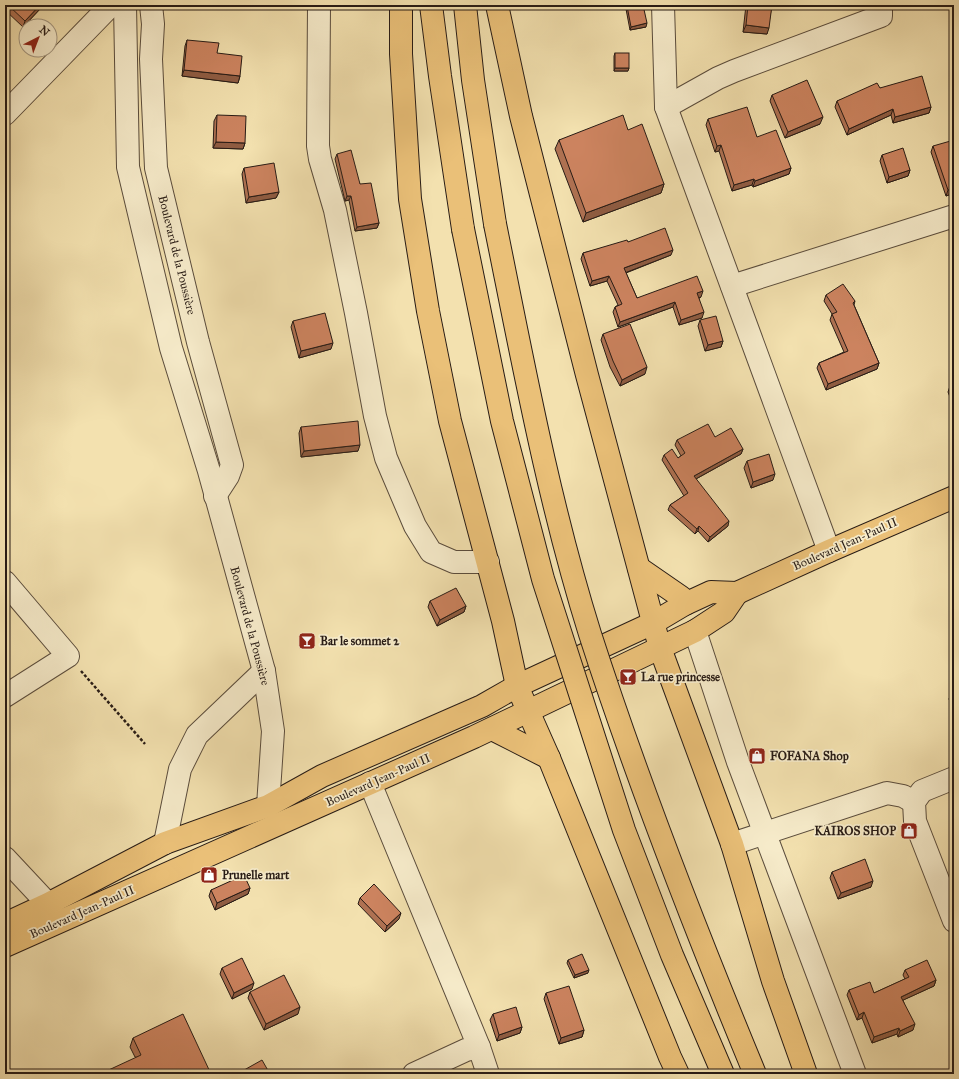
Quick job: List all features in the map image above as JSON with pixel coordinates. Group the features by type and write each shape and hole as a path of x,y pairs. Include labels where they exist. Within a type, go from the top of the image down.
{"main road":[{"path":"401,5 401,54 410,199 428,311 450,421 503,621 517,686 549,758 678,1074"},
{"path":"431,5 463,229 502,422 545,587 624,830 672,955 723,1074"},
{"path":"465,5 474,80 495,224 531,404 560,526 590,633 654,820 706,956 755,1074"},
{"path":"496,5 524,131 585,368 660,648 732,844 774,981 806,1074"},
{"name":"Boulevard Jean-Paul II","path":"5,946 165,843 268,806 322,776 482,706 517,686 654,623 685,604 711,592 737,593 828,551 954,497"},
{"path":"639,568 681,598 685,604"},
{"name":"Boulevard Jean-Paul II","path":"5,924 53,914 304,814 492,729 695,631 724,612 737,593"},
{"path":"492,729 549,758"}],"street":[{"path":"5,114 111,5"},
{"name":"Boulevard de la Poussière","path":"125,5 128,167 171,348 209,471 264,671 273,731 268,806"},
{"name":"Boulevard de la Poussière","path":"151,5 151,59 156,168 198,342 232,465 228,476 215,496"},
{"path":"319,5 318,146 320,159 335,210 375,416 386,458 415,526 431,552 454,562 488,562"},
{"path":"663,5 666,107 828,551"},
{"path":"666,107 712,81 734,71 881,16 881,5"},
{"path":"732,286 954,216"},
{"path":"5,582 68,656 5,696"},
{"path":"695,631 738,762 766,833 855,1074"},
{"path":"165,843 180,769 197,735 264,671"},
{"path":"954,778 922,791 914,802 915,821 954,921"},
{"path":"370,783 479,1047 488,1074"},
{"path":"732,844 887,793 903,796 914,802"},
{"path":"5,858 53,914"},
{"path":"414,1074 466,1050 479,1047"}],"path":[{"path":"68,656 145,744"}],"building":[{"path":"8,5 40,5 28,18 22,18"},
{"path":"643,5 647,23 631,27 627,6"},
{"path":"748,5 772,5 769,28 746,25"},
{"path":"187,40 219,43 217,53 242,56 240,76 184,70"},
{"path":"615,53 629,53 629,68 615,68"},
{"path":"922,76 931,107 895,117 893,109 849,129 837,101 877,83 880,88"},
{"path":"807,80 823,117 788,132 772,95"},
{"path":"747,107 757,137 776,130 791,168 755,181 754,179 734,185 721,145 717,146 708,119"},
{"path":"217,115 246,116 245,143 216,142"},
{"path":"623,115 628,130 642,124 664,184 586,213 559,140"},
{"path":"954,140 954,188 948,190 933,146"},
{"path":"903,148 910,170 889,177 882,155"},
{"path":"351,150 360,184 371,183 379,223 357,227 351,196 347,196 337,154"},
{"path":"274,163 279,192 249,197 244,168"},
{"path":"665,228 673,250 624,268 637,298 697,276 703,291 697,293 704,312 681,320 675,302 620,322 615,307 622,304 609,276 592,281 583,253 627,240 628,242"},
{"path":"843,284 855,301 853,303 879,363 828,384 819,363 848,351 832,314 837,312 826,295"},
{"path":"325,313 333,343 301,351 293,321"},
{"path":"716,316 723,341 708,345 700,320"},
{"path":"630,324 647,367 622,380 603,334"},
{"path":"954,385 954,396 950,386"},
{"path":"358,421 360,445 304,451 301,427"},
{"path":"708,424 715,437 731,428 743,449 694,476 729,521 710,537 699,526 697,529 670,505 688,493 664,455 672,449 678,458 685,453 677,440"},
{"path":"769,454 775,474 753,482 747,461"},
{"path":"456,588 466,606 440,620 430,601"},
{"path":"954,692 954,701 951,693"},
{"path":"865,859 873,881 841,893 832,872"},
{"path":"244,875 250,888 217,903 211,890"},
{"path":"374,884 401,913 387,926 360,898"},
{"path":"582,954 589,970 575,975 568,960"},
{"path":"242,958 254,983 234,993 222,968"},
{"path":"927,960 936,980 901,997 915,1024 900,1031 899,1028 874,1037 864,1012 859,1015 849,990 870,982 874,993 909,977 905,970"},
{"path":"284,975 300,1007 266,1024 250,992"},
{"path":"569,986 584,1030 561,1038 546,993"},
{"path":"516,1007 522,1027 499,1035 493,1014"},
{"path":"183,1014 211,1074 100,1074 141,1055 133,1038"},
{"path":"262,1060 270,1074 237,1074"}],"place":[{"name":"Bar le sommet 2","path":"307,641"},
{"name":"La rue princesse","path":"628,677"},
{"name":"FOFANA Shop","path":"757,756"},
{"name":"KAIROS SHOP","path":"909,831"},
{"name":"Prunelle mart","path":"209,875"}]}
